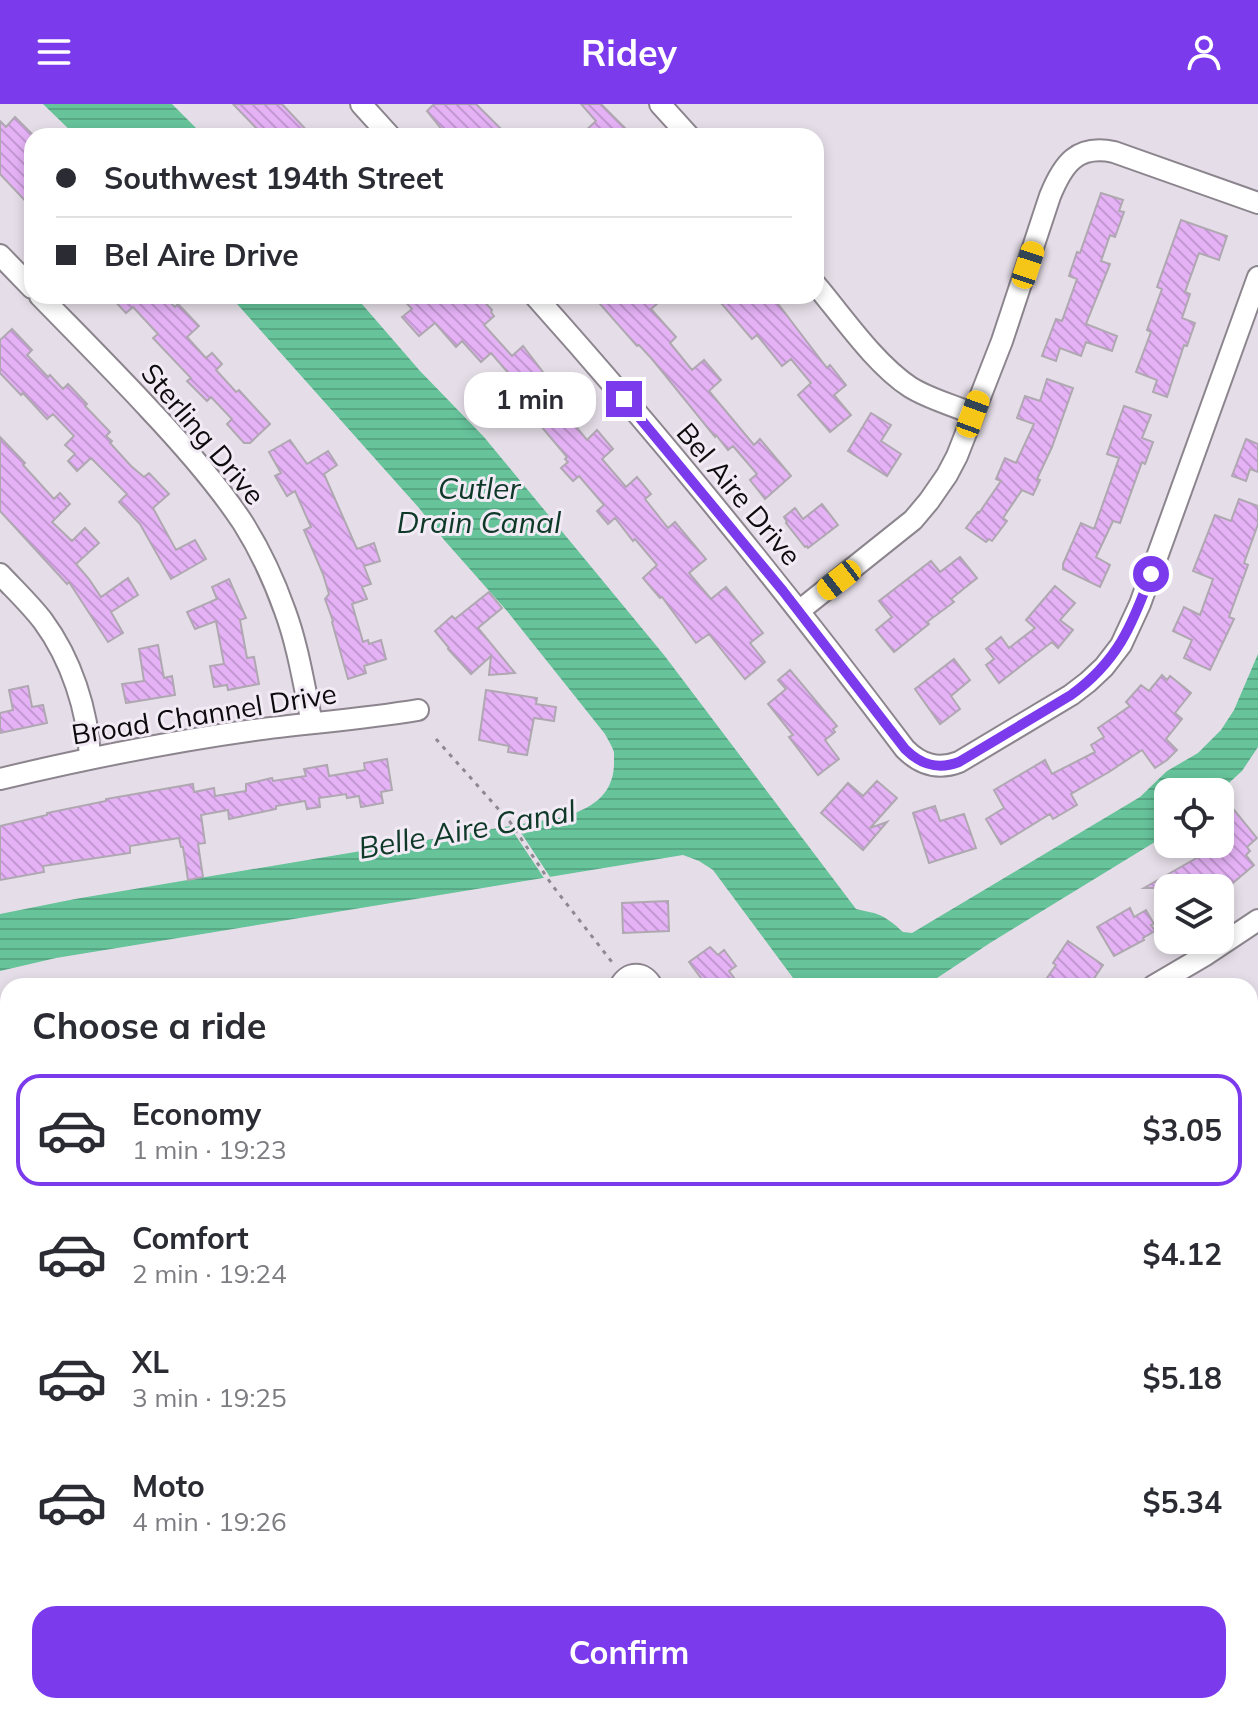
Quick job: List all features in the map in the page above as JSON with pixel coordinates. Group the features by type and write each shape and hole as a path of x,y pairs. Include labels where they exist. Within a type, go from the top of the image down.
{"street":[{"path":"361,104 383,128"},
{"path":"660,104 682,128"},
{"path":"799,611 917,516 947,475 1007,327 1057,179 1068,163 1082,153 1095,149 1122,154 1258,203"},
{"path":"0,255 24,280"},
{"name":"Bel Aire Drive","path":"542,304 799,611 905,749 917,760 949,766 1082,687 1116,652 1140,604 1258,277"},
{"path":"824,294 897,377 926,395 973,414"},
{"name":"Sterling Drive","path":"48,304 183,447 245,526 286,612 312,723"},
{"path":"0,574 43,621 57,643 81,701 90,758"},
{"name":"Broad Channel Drive","path":"0,779 90,758 251,731 418,710"},
{"path":"1167,978 1258,920"},
{"path":"627,978 640,975 647,978"}],"path":[{"path":"436,739 510,822 620,978"}],"water":[{"path":"43,104 172,104 196,128 68,128"},
{"name":"Cutler Drain Canal","path":"237,304 362,304 420,371 484,437 664,655 856,909 874,913 903,932 912,933 1140,797 1154,784 1154,843 937,978 793,978 713,870 683,855 56,958 0,971 0,914 563,817 598,800 613,776 614,752 605,734 507,611"},
{"path":"1258,654 1258,747 1234,778 1160,778 1198,753 1221,730 1234,710"}],"pier":[{"path":"514,822 552,880 546,881 508,824"}],"building":[{"path":"233,104 282,104 304,128 256,128"},
{"path":"434,104 476,104 500,128 441,128 427,111"},
{"path":"581,104 601,104 625,128 589,128 596,121"},
{"path":"15,117 26,128 24,200 0,174 0,121 6,127"},
{"path":"1101,193 1123,200 1119,211 1124,212 1115,237 1110,235 1101,261 1110,264 1086,324 1117,336 1112,351 1086,342 1081,356 1060,348 1056,361 1042,356 1056,319 1062,321 1077,279 1069,276"},
{"path":"1181,220 1227,236 1219,260 1199,253 1185,292 1190,294 1182,318 1195,323 1187,346 1184,345 1167,397 1153,392 1157,380 1136,372 1162,289 1157,287"},
{"path":"118,304 172,304 175,307 178,304 199,326 187,337 206,358 212,353 222,364 216,370 270,424 250,443 244,443 227,424 232,419 211,397 207,401 187,381 191,378 153,338 158,334 133,307 126,313"},
{"path":"407,304 486,304 494,316 484,325 512,356 523,346 556,389 559,387 573,404 564,412 587,440 597,430 613,449 602,459 626,487 637,477 651,494 645,499 668,528 675,522 706,559 689,573 711,599 726,587 763,633 750,643 765,662 745,679 709,634 696,643 662,597 643,578 657,565 615,518 608,524 597,511 604,505 579,476 573,481 561,468 568,462 567,457 530,413 537,406 491,353 481,362 462,341 456,347 435,323 419,336 402,317 412,309"},
{"path":"600,304 657,304 651,309 676,337 670,343 692,370 704,360 721,380 709,391 754,445 760,439 791,476 765,499 750,480 757,474 733,446 728,450 715,437 652,359"},
{"path":"722,304 778,304 827,368 830,365 846,385 834,395 851,415 830,432 798,395 811,383 791,359 782,366 757,335 752,339"},
{"path":"12,329 32,350 27,355 48,377 50,375 63,389 68,384 87,404 85,406 110,432 106,436 112,441 110,443 131,466 144,477 149,473 169,494 153,508 176,550 195,540 206,559 171,579 140,524 119,502 127,494 91,458 77,471 68,461 75,454 65,445 74,436 53,414 47,419 0,373 0,340"},
{"path":"1047,379 1073,388 1037,479 1040,480 1033,495 1022,490 1003,518 1007,521 992,541 989,539 986,542 966,528 1001,481 996,479 1005,458 1016,463 1034,424 1017,418 1025,396 1040,401"},
{"path":"1124,406 1151,415 1142,438 1153,442 1145,464 1142,462 1120,523 1113,521 1096,557 1110,565 1100,587 1063,569 1063,564 1081,523 1094,529 1119,458 1107,454"},
{"path":"871,413 891,425 881,441 901,454 887,476 848,451"},
{"path":"0,437 54,499 60,493 70,504 52,522 72,541 85,528 99,543 76,564 101,597 128,578 138,595 111,612 123,633 108,642 69,582 67,584 0,511"},
{"path":"1246,439 1258,444 1258,472 1250,469 1246,481 1232,476"},
{"path":"290,440 307,464 328,451 337,465 324,474 357,549 374,543 380,561 364,566 371,584 362,587 367,599 352,604 363,642 368,640 369,644 381,640 386,659 364,666 366,673 348,679 325,599 329,594 304,530 311,527 295,491 287,496 275,476 281,473 269,452"},
{"path":"1239,499 1258,506 1258,524 1244,563 1248,565 1229,617 1234,619 1210,670 1184,658 1192,640 1173,631 1184,607 1200,615 1213,579 1193,571 1215,515 1231,521"},
{"path":"822,504 838,525 808,548 805,547 784,517 795,508 803,519"},
{"path":"960,557 977,578 951,599 954,602 894,652 876,630 892,617 879,601 931,561 940,572"},
{"path":"229,579 246,618 240,620 247,658 254,657 259,684 228,690 227,685 214,687 210,666 224,664 216,621 195,629 187,612 217,599 212,587"},
{"path":"1055,586 1075,603 1060,620 1073,630 1058,648 1052,642 999,683 986,665 994,659 986,649 1001,637 1009,648 1035,628 1026,620"},
{"path":"489,592 502,608 478,628 515,673 489,675 491,656 471,674 435,631"},
{"path":"158,645 164,678 172,676 175,695 126,703 122,684 144,681 139,649"},
{"path":"954,659 970,680 951,696 960,709 940,724 915,689"},
{"path":"790,670 837,726 825,740 839,759 818,775 789,737 793,735 768,704 786,689 778,680"},
{"path":"1162,675 1167,680 1170,676 1191,693 1175,713 1182,719 1166,739 1177,750 1155,768 1142,750 1071,794 1077,805 1053,819 1050,814 1001,844 986,819 1004,808 994,790 1045,760 1052,774 1095,752 1091,745 1104,737 1098,728 1130,706 1126,702 1141,685 1149,691"},
{"path":"28,686 32,707 43,705 47,723 0,733 0,713 13,710 9,690"},
{"path":"486,690 537,698 536,704 556,707 554,721 534,718 527,755 508,752 509,746 479,740"},
{"path":"387,759 392,790 381,792 383,803 361,807 359,796 347,798 346,794 319,798 320,807 307,809 305,801 229,819 228,810 201,815 205,843 198,844 203,877 188,880 179,838 130,846 130,853 43,866 44,872 0,880 0,826 106,799 193,784 194,792 214,788 215,796 246,791 246,784 272,778 273,781 306,776 304,769 327,765 329,776 365,770 364,763"},
{"path":"877,781 897,798 870,828 887,822 863,850 821,813 848,783 863,796"},
{"path":"935,806 940,821 964,814 976,848 929,863 913,813"},
{"path":"1234,810 1257,838 1247,847 1250,851 1246,855 1254,865 1234,882 1234,874 1168,874 1196,858 1234,858"},
{"path":"668,901 669,931 623,933 622,903"},
{"path":"1130,908 1134,917 1146,910 1154,924 1151,925 1154,932 1114,956 1097,927"},
{"path":"1068,941 1103,965 1094,978 1047,978 1056,965 1053,963"},
{"path":"710,947 718,955 724,950 736,966 729,971 734,978 701,978 689,962"}],"route":[{"path":"624,399 783,591 905,749 917,760 933,766 949,766 959,762 1088,682 1121,645 1151,574"}],"water label":[{"name":"Belle Aire Canal","path":"467,830"}]}
